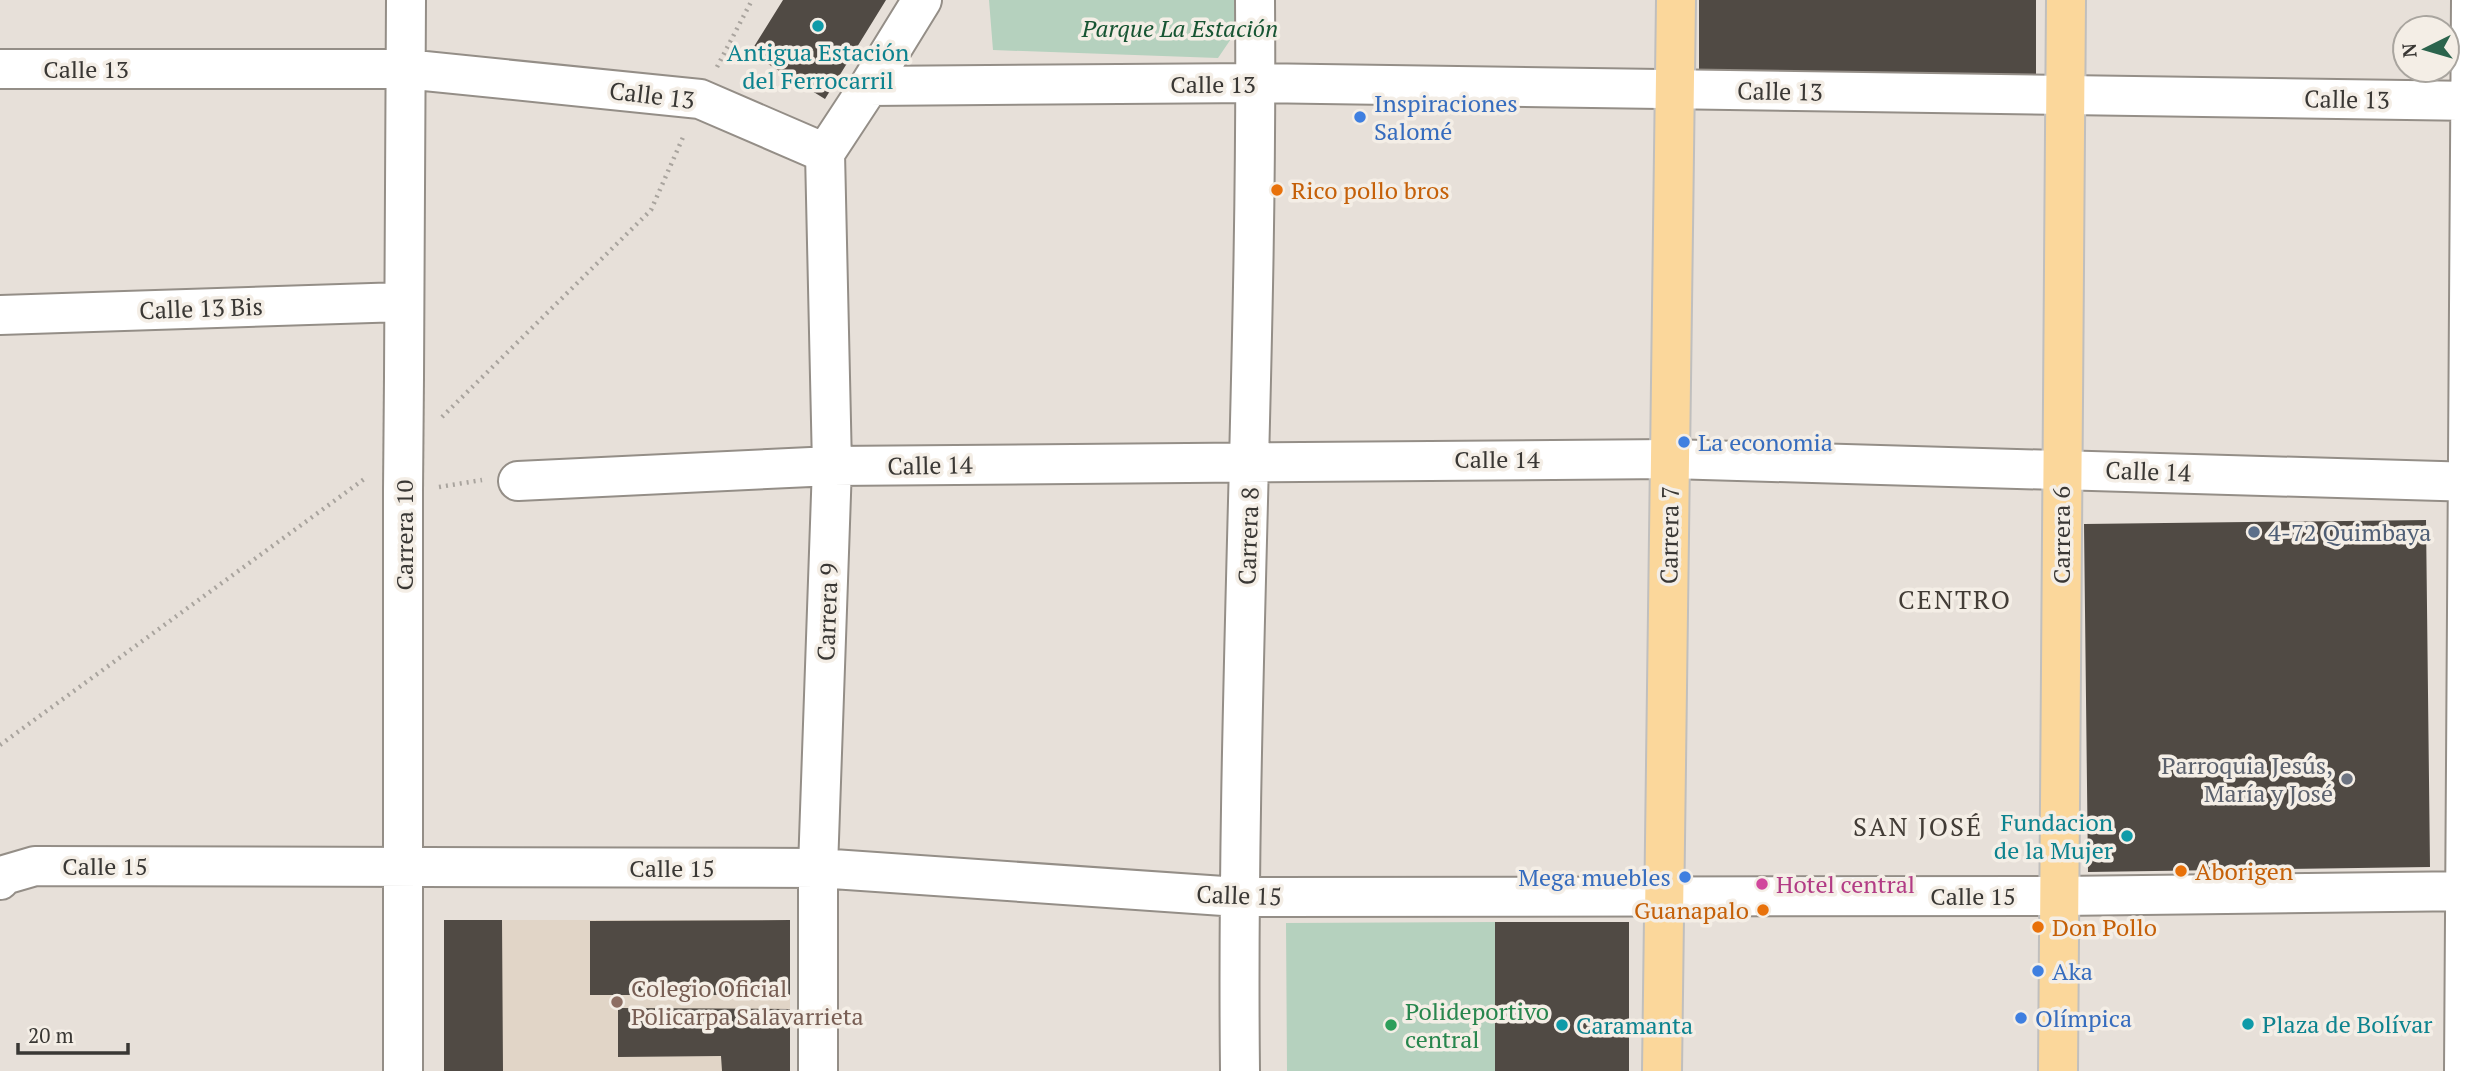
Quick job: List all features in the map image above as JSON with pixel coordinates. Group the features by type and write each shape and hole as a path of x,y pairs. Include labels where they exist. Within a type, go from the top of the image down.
{"main road":[{"name":"Carrera 7","path":"1662,1071 1676,0"},
{"name":"Carrera 6","path":"2058,1071 2066,0"}],"street":[{"name":"Carrera 10","path":"403,1071 402,302 406,0"},
{"path":"825,153 922,0"},
{"name":"Carrera 8","path":"1240,1071 1238,897 1250,460 1255,0"},
{"path":"2464,1071 2470,891 2473,101 2471,0"},
{"name":"Calle 13","path":"0,69 405,69 700,99 825,153"},
{"name":"Calle 13","path":"869,86 1256,83 2473,101"},
{"name":"Carrera 9","path":"818,1071 818,868 832,466 825,153"},
{"name":"Calle 13 Bis","path":"0,315 402,302"},
{"name":"Calle 14","path":"518,481 832,466 1250,460 1670,459 2062,468 2471,482"},
{"name":"Calle 15","path":"2,877 35,866 818,868 1238,897 2060,896 2470,891"}],"path":[{"path":"404,502 437,487 470,479 518,481"},
{"path":"0,745 17,733"}],"shaded area":[{"name":"Colegio Oficial Policarpa Salavarrieta","path":"444,920 790,920 790,1071 444,1071"}],"green space":[{"name":"Parque La Estación","path":"989,0 1237,0 1237,30 1218,58 993,50"},
{"name":"Polideportivo central","path":"1495,922 1495,1071 1287,1071 1286,923"}],"building":[{"name":"Antigua Estación del Ferrocarril","path":"783,0 886,0 825,99 750,53"},
{"path":"1699,0 2036,0 2036,76 1699,76"},
{"path":"2426,520 2430,867 2088,872 2084,524"},
{"path":"444,920 502,920 503,1071 444,1071"},
{"path":"790,920 790,995 590,995 590,921"},
{"name":"Caramanta","path":"1495,922 1629,922 1629,1071 1495,1071"},
{"path":"618,1008 790,1009 790,1071 722,1071 721,1056 618,1057"}],"place":[{"name":"Antigua Estación del Ferrocarril","path":"818,26"},
{"name":"Inspiraciones Salomé","path":"1360,117"},
{"name":"Rico pollo bros","path":"1277,190"},
{"name":"La economia","path":"1684,442"},
{"name":"4-72 Quimbaya","path":"2254,532"},
{"name":"Parroquia Jesús, María y José","path":"2347,779"},
{"name":"Fundacion de la Mujer","path":"2127,836"},
{"name":"Aborigen","path":"2181,871"},
{"name":"Mega muebles","path":"1685,877"},
{"name":"Hotel central","path":"1762,884"},
{"name":"Guanapalo","path":"1763,910"},
{"name":"Don Pollo","path":"2038,927"},
{"name":"Aka","path":"2038,971"},
{"name":"Colegio Oficial Policarpa Salavarrieta","path":"617,1002"},
{"name":"Olímpica","path":"2021,1018"},
{"name":"Plaza de Bolívar","path":"2248,1024"},
{"name":"Polideportivo central","path":"1391,1025"},
{"name":"Caramanta","path":"1562,1025"}],"district":[{"name":"CENTRO","path":"1955,599"},
{"name":"SAN JOSÉ","path":"1918,826"}]}
